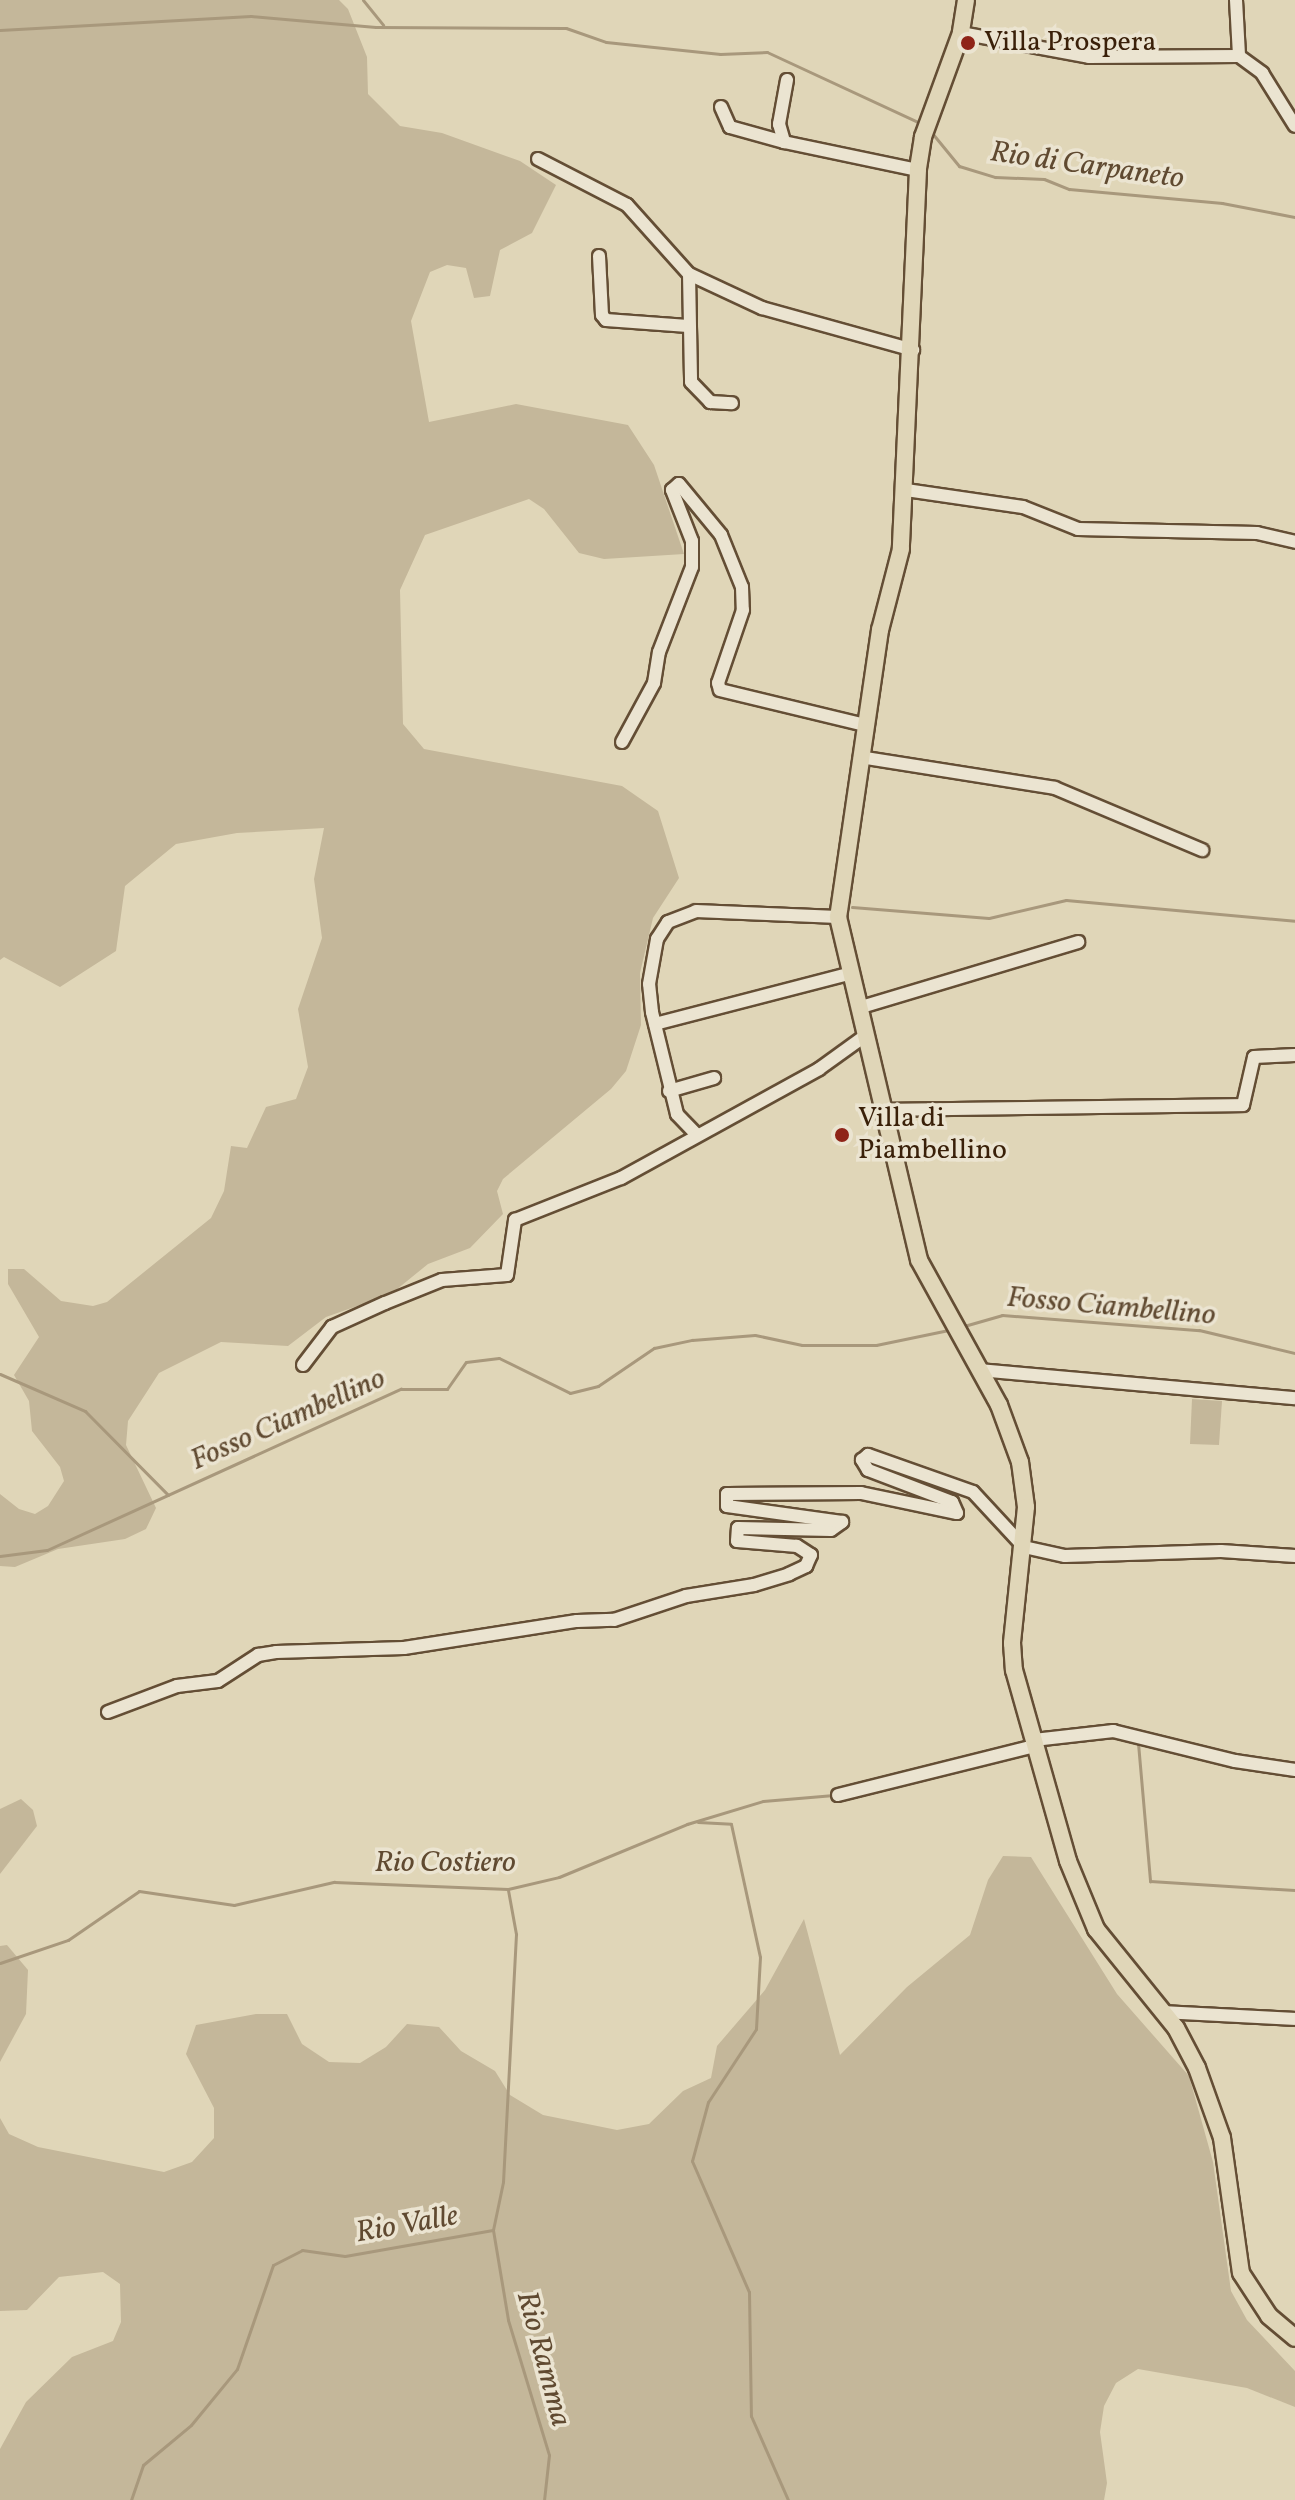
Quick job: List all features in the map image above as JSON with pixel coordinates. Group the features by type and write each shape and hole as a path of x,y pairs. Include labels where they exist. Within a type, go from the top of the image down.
{"main road":[{"path":"966,0 961,33 923,137 918,170 913,350 901,549 880,630 838,917 919,1260 954,1329 999,1405 1020,1462 1026,1507 1012,1643 1034,1743 1087,1911 1114,1958 1163,2012 1197,2068 1222,2138 1241,2273 1269,2316 1295,2338"}],"street":[{"path":"1236,0 1239,56"},
{"path":"961,33 1089,57 1239,56 1262,73 1295,126"},
{"path":"784,142 779,124 787,80"},
{"path":"721,107 730,127 784,142 918,170"},
{"path":"538,159 627,205 689,274 762,308 913,350"},
{"path":"599,256 602,315 606,320 688,326"},
{"path":"689,274 688,369 694,388 710,402 732,403"},
{"path":"622,742 654,683 659,652 692,567 692,541 672,490 679,484 721,535 742,587 743,610 720,675 720,690 865,725"},
{"path":"906,490 1023,507 1078,529 1257,533 1295,542"},
{"path":"860,757 1055,788 1202,850"},
{"path":"697,1135 677,1114 655,1024 649,984 657,939 668,922 706,911 838,917"},
{"path":"858,1008 1078,942"},
{"path":"655,1024 849,974"},
{"path":"303,1365 332,1327 385,1303 442,1280 507,1275 515,1220 621,1178 819,1069 865,1036"},
{"path":"884,1110 1243,1105 1254,1057 1295,1055"},
{"path":"669,1091 714,1078"},
{"path":"979,1370 1295,1398"},
{"path":"108,1712 177,1686 218,1681 258,1655 404,1648 577,1621 614,1620 686,1596 754,1585 806,1566 811,1555 797,1546 737,1541 738,1528 831,1530 842,1522 727,1506 727,1494 861,1493 927,1505 951,1516 957,1513 952,1502 868,1470 862,1460 868,1455 973,1492 1024,1547 1065,1556 1221,1551 1295,1556"},
{"path":"838,1795 1034,1743 1113,1731 1235,1761 1295,1770"},
{"path":"1163,2012 1295,2019"}],"shaded area":[{"path":"0,0 339,0 348,9 367,57 368,94 400,126 442,133 520,161 556,185 532,233 500,250 490,296 474,298 466,268 447,265 430,272 411,321 429,422 516,404 628,425 654,465 684,554 604,559 579,553 544,509 529,499 425,535 400,590 403,724 424,749 622,786 658,811 679,878 653,918 640,973 641,1025 626,1071 611,1089 503,1179 497,1191 503,1214 470,1248 428,1264 391,1294 326,1317 288,1346 221,1342 159,1373 128,1421 126,1445 156,1508 146,1529 125,1539 58,1549 15,1567 0,1566 0,1494 19,1509 35,1514 48,1506 64,1481 60,1467 32,1431 29,1401 14,1375 39,1337 8,1284 8,1269 24,1269 61,1301 93,1306 107,1302 211,1218 224,1191 231,1146 247,1148 266,1107 296,1099 308,1067 298,1009 322,938 314,879 324,828 237,833 176,844 125,886 116,951 60,987 4,957 0,960"},
{"path":"1192,1399 1222,1401 1219,1445 1190,1444"},
{"path":"21,1799 33,1810 37,1826 0,1874 0,1809"},
{"path":"1003,1856 1031,1857 1117,1994 1189,2076 1213,2162 1231,2291 1247,2320 1295,2371 1295,2407 1247,2388 1138,2369 1116,2383 1104,2406 1100,2432 1107,2483 1104,2500 0,2500 0,2449 26,2402 72,2357 113,2341 121,2322 120,2284 103,2272 59,2277 27,2310 0,2311 0,2118 9,2134 38,2147 164,2172 192,2162 214,2138 214,2108 186,2054 196,2025 256,2014 287,2014 302,2044 329,2062 360,2063 386,2047 407,2024 439,2027 461,2051 495,2071 510,2095 543,2115 617,2130 649,2124 683,2091 711,2078 717,2046 765,1990 804,1919 840,2055 907,1987 970,1935 988,1880"},
{"path":"7,1945 28,1970 26,2014 0,2062 0,1946"}],"waterway":[{"path":"363,0 383,25"},
{"name":"Rio di Carpaneto","path":"0,30 251,16 376,27 566,28 606,42 720,54 767,52 920,123"},
{"name":"Rio di Carpaneto","path":"932,133 959,166 995,177 1044,179 1069,189 1222,203 1295,217"},
{"path":"852,907 989,918 1066,900 1295,921"},
{"name":"Fosso Ciambellino","path":"964,1326 1002,1315 1199,1330 1295,1353"},
{"name":"Fosso Ciambellino","path":"0,1556 47,1550 401,1389 447,1389 466,1362 499,1358 570,1393 598,1386 654,1348 692,1340 755,1335 802,1345 876,1345 953,1329"},
{"path":"0,1374 85,1411 168,1495"},
{"path":"1138,1743 1150,1881 1295,1890"},
{"name":"Rio Costiero","path":"0,1963 68,1940 139,1891 234,1905 334,1882 508,1889 559,1877 687,1824 763,1801 834,1795"},
{"path":"698,1822 731,1824 760,1957 756,2029 708,2102 692,2161 749,2292 751,2416 788,2500"},
{"name":"Rio Valle","path":"508,1890 516,1934 503,2182 493,2230 508,2320 549,2455 544,2500"},
{"name":"Rio Valle","path":"131,2500 143,2465 191,2425 237,2369 273,2265 302,2250 345,2256 493,2230"}],"place":[{"name":"Villa Prospera","path":"968,43"},
{"name":"Villa di Piambellino","path":"842,1135"}],"water label":[{"name":"Rio Ramma","path":"543,2359"}]}
